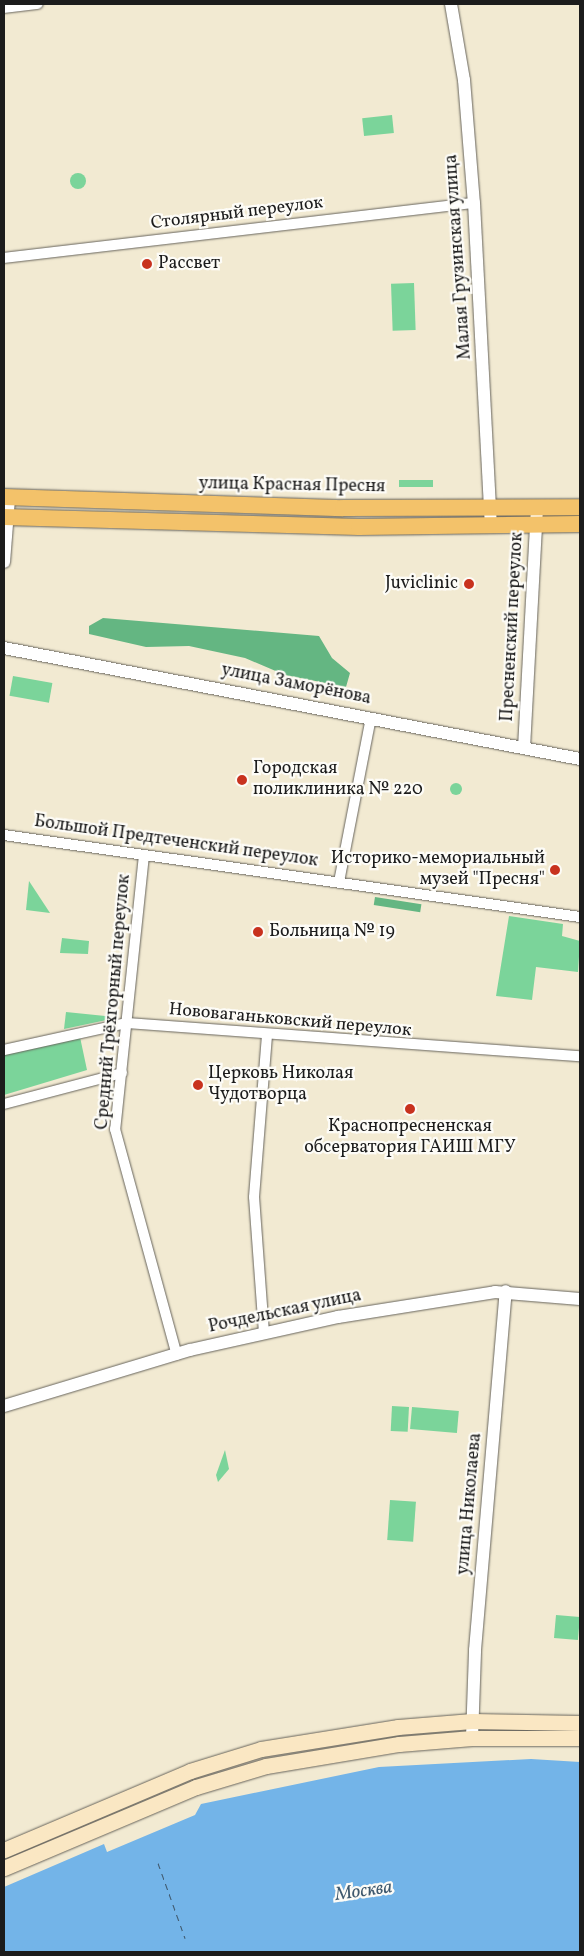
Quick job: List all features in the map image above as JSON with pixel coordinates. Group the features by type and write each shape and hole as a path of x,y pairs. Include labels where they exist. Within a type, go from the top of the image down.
{"main road":[{"name":"улица Красная Пресня","path":"6,498 491,509 580,507"},
{"path":"6,517 492,526 580,524"},
{"path":"4,1850 225,1758 320,1738 472,1721 580,1723"},
{"path":"4,1868 231,1774 324,1754 472,1738 580,1738"}],"street":[{"path":"4,8 38,4"},
{"name":"Малая Грузинская улица","path":"451,4 464,80 474,204 492,526"},
{"name":"Столярный переулок","path":"4,258 474,204"},
{"path":"4,562 6,498"},
{"name":"Пресненский переулок","path":"524,748 538,508"},
{"name":"улица Заморёнова","path":"4,648 580,759"},
{"path":"339,882 371,718"},
{"name":"Большой Предтеченский переулок","path":"4,835 580,917"},
{"name":"Средний Трёхгорный переулок","path":"144,855 116,1134 177,1355"},
{"name":"Нововаганьковский переулок","path":"4,1050 127,1024 267,1036 578,1057"},
{"path":"264,1333 254,1196 267,1036"},
{"path":"4,1104 122,1073"},
{"name":"Рочдельская улица","path":"4,1406 177,1355 264,1333 506,1291 580,1299"},
{"name":"улица Николаева","path":"472,1738 506,1291"}],"green space":[{"path":"392,115 394,133 364,136 362,118"},
{"path":"75,173 81,173 86,178 84,187 75,189 70,184 70,178"},
{"path":"414,283 416,330 393,331 391,284"},
{"path":"399,480 433,480 433,487 399,487"},
{"path":"103,618 319,636 332,658 350,673 346,687 285,675 245,658 189,646 146,647 89,634 89,626"},
{"path":"13,676 52,683 49,703 10,696"},
{"path":"458,783 461,784 461,794 454,795 451,794 450,787 451,784"},
{"path":"29,881 50,913 26,910"},
{"path":"375,897 421,904 420,912 374,905"},
{"path":"509,916 563,924 562,936 580,941 578,972 536,967 532,1000 496,996"},
{"path":"62,938 89,941 88,954 60,953"},
{"path":"66,1012 115,1017 116,1018 64,1029"},
{"path":"80,1037 87,1070 4,1095 4,1055"},
{"path":"392,1406 409,1407 408,1432 391,1431"},
{"path":"412,1407 459,1411 457,1433 410,1429"},
{"path":"225,1450 229,1469 218,1482 216,1475"},
{"path":"390,1500 416,1502 413,1542 387,1540"},
{"path":"556,1615 580,1617 578,1640 554,1638"}],"water":[{"name":"Москва","path":"531,1759 580,1762 580,1952 4,1952 4,1887 104,1844 107,1852 195,1815 201,1804 379,1767"}],"ferry route":[{"path":"158,1863 185,1938"}],"place":[{"name":"Рассвет","path":"147,264"},
{"name":"Juviclinic","path":"469,584"},
{"name":"Городская поликлиника № 220","path":"242,780"},
{"name":"Историко-мемориальный музей \"Пресня\"","path":"555,870"},
{"name":"Больница № 19","path":"258,932"},
{"name":"Церковь Николая Чудотворца","path":"198,1085"},
{"name":"Краснопресненская обсерватория ГАИШ МГУ","path":"410,1109"}]}
